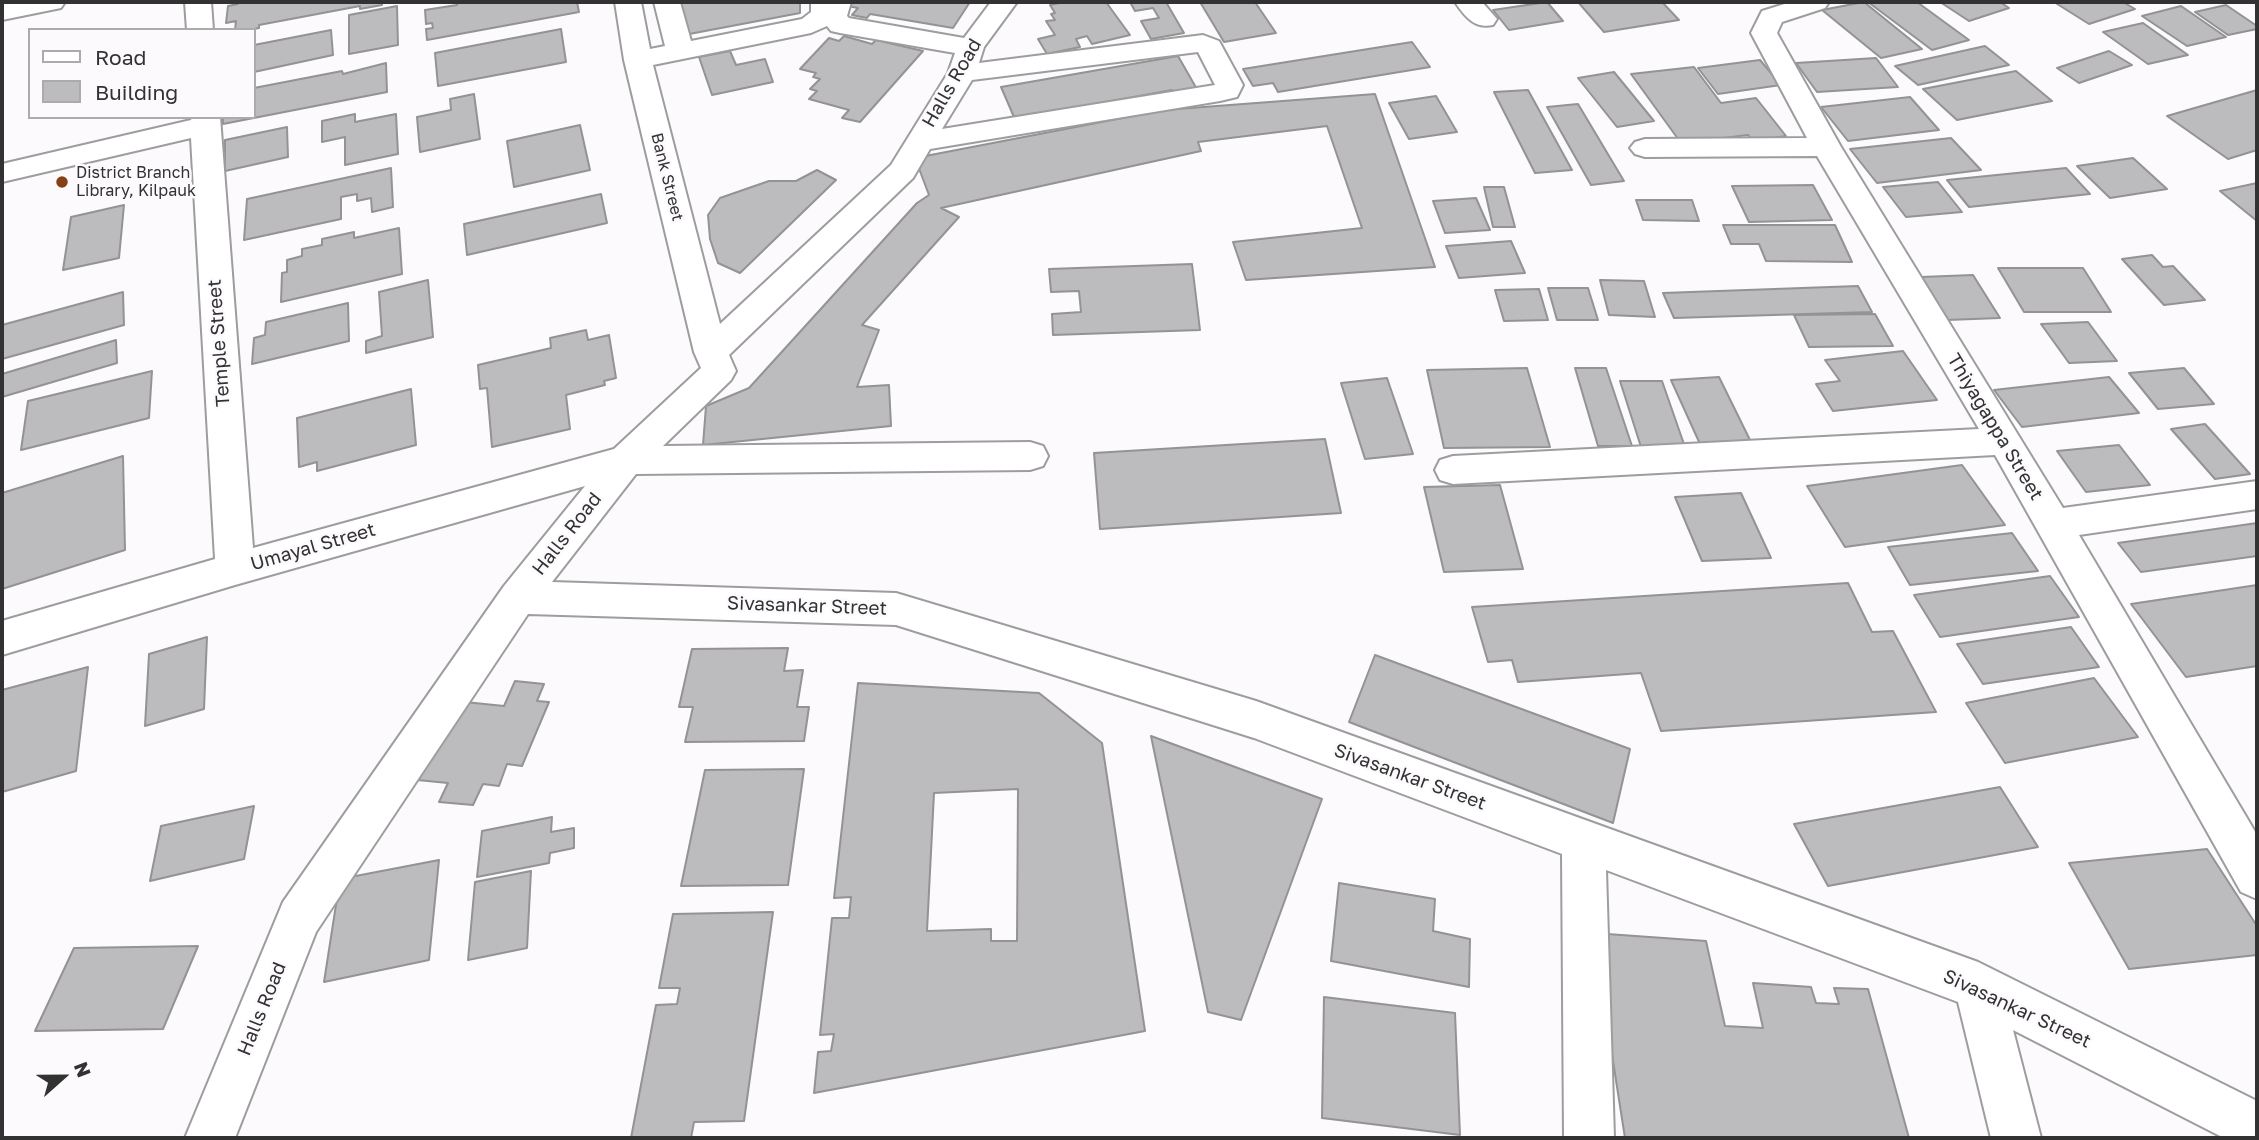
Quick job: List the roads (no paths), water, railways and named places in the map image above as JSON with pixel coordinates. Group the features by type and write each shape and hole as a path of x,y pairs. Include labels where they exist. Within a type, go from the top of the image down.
{"street":[{"path":"2,12 52,2"},
{"path":"198,2 200,28"},
{"path":"638,60 811,25 824,15 824,2"},
{"path":"838,2 833,18 840,25 966,60 1203,43 1209,47 1229,85 1227,90 1220,93 918,142"},
{"name":"Halls Road","path":"210,1138 299,918 518,597 626,460 719,371 711,352 902,171 966,60 1004,2"},
{"name":"Thiyagappa Street","path":"1816,2 1771,17 1765,33 1826,147 2005,441 2257,877"},
{"path":"630,11 668,8 680,51"},
{"name":"Bank Street","path":"630,11 638,60 711,352"},
{"path":"2,173 206,121"},
{"name":"Temple Street","path":"206,121 235,569"},
{"path":"1645,148 1826,147"},
{"path":"1453,470 2005,441"},
{"path":"626,460 1030,456"},
{"name":"Umayal Street","path":"2,638 235,569 626,460"},
{"path":"2053,524 2257,495"},
{"name":"Sivasankar Street","path":"518,597 896,609 1256,720 1978,986 2257,1128"},
{"path":"1585,841 1583,885 1589,1138"},
{"path":"1978,986 2016,1138"}],"place":[{"name":"District Branch Library, Kilpauk","path":"62,182"}]}
